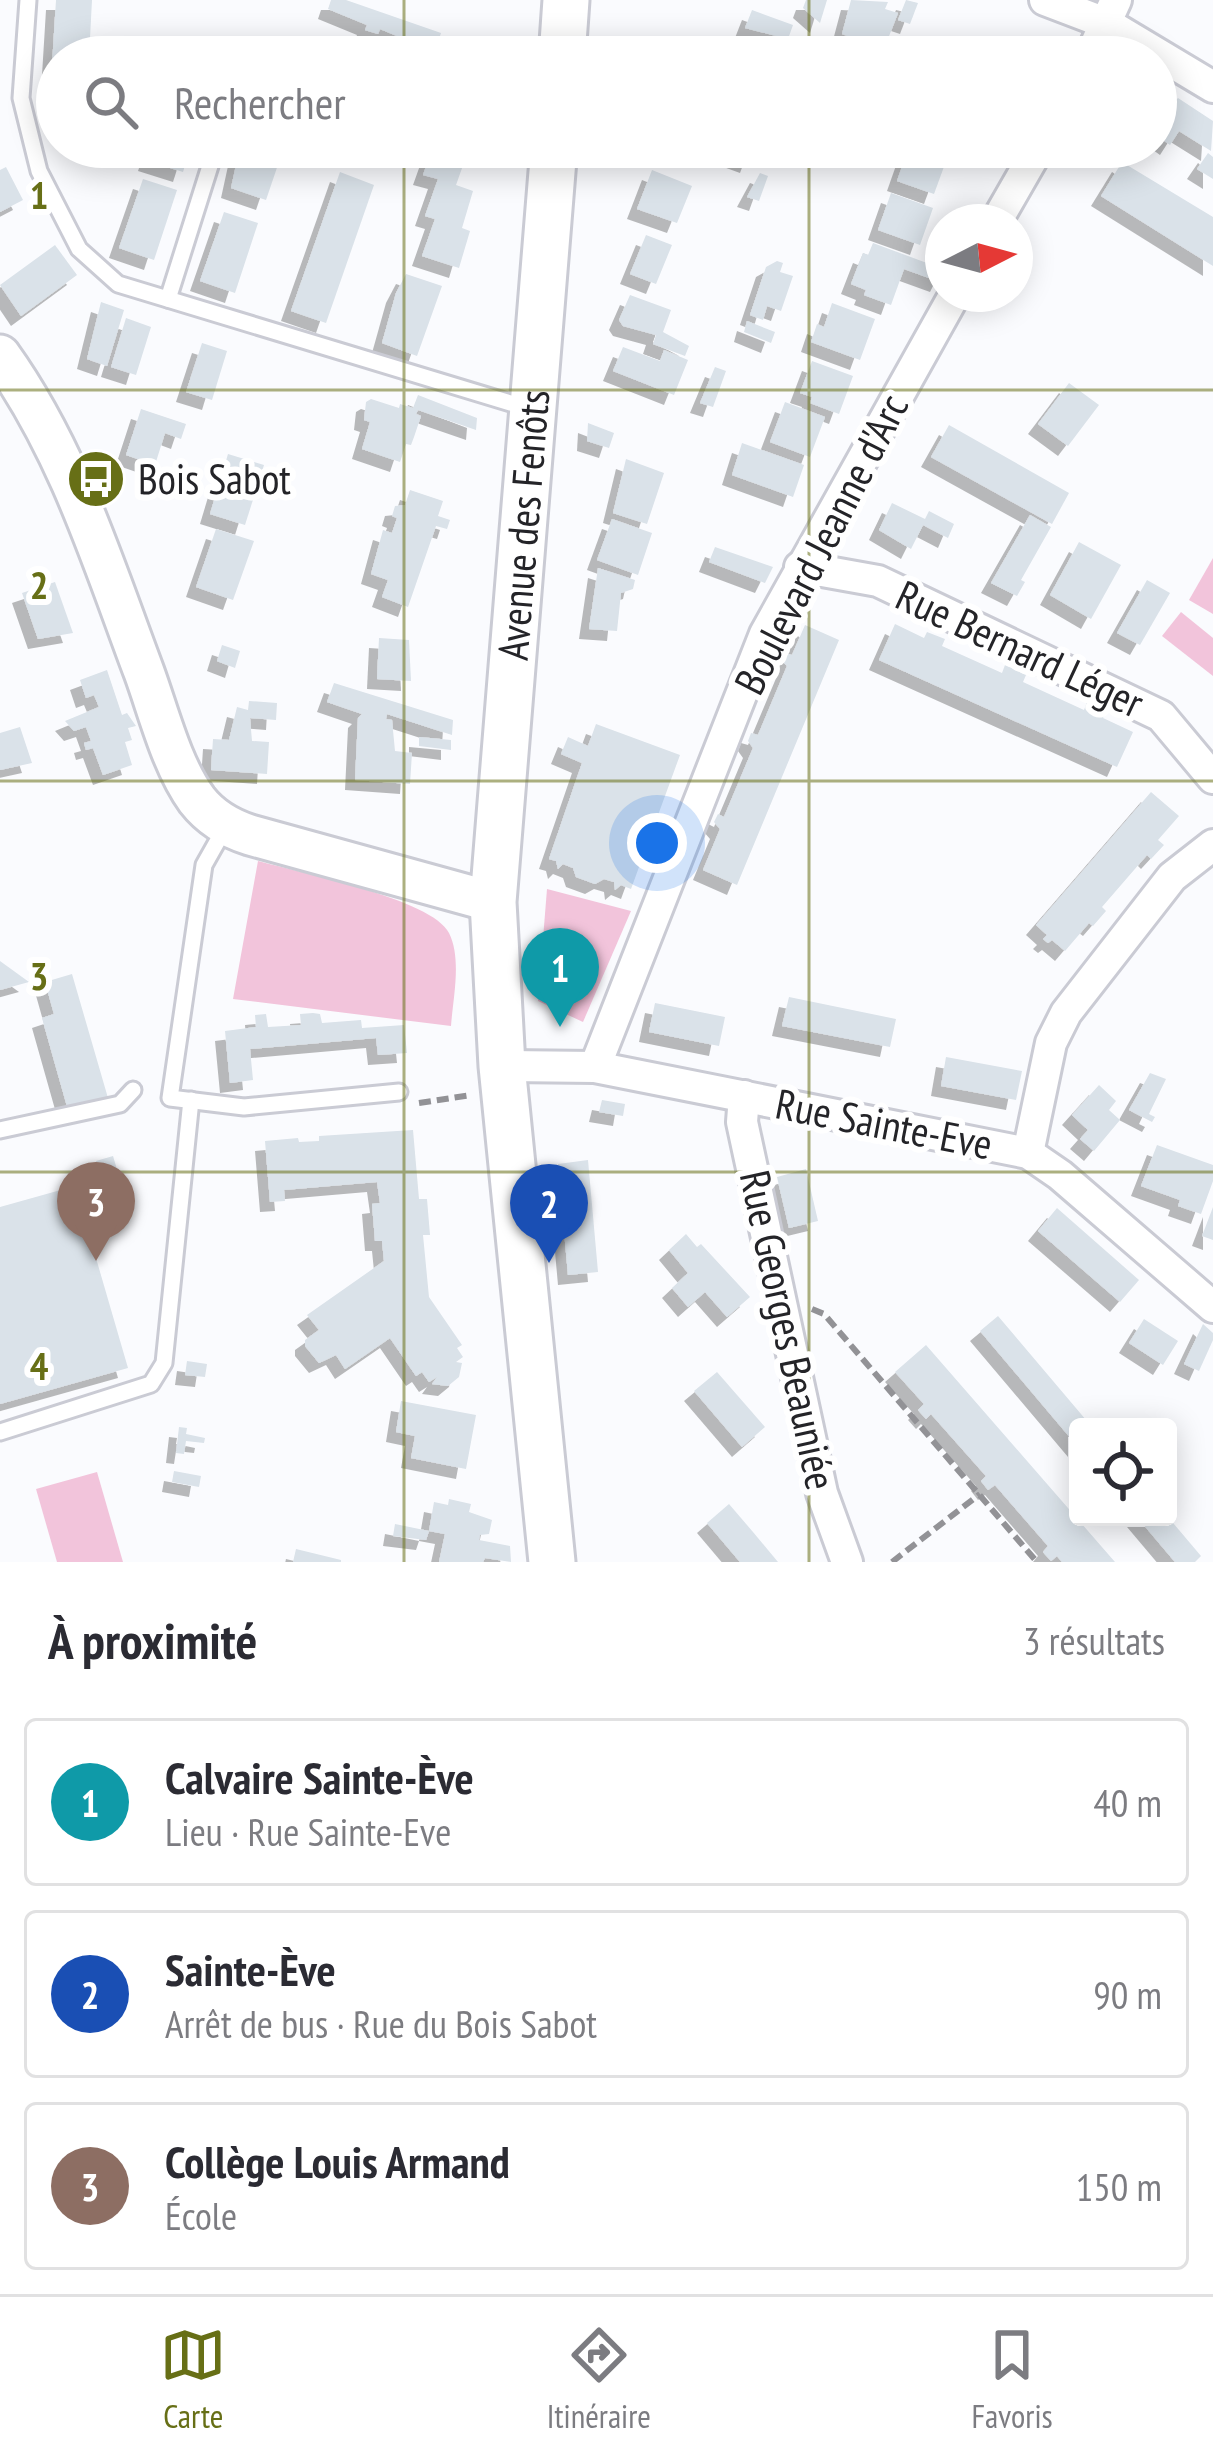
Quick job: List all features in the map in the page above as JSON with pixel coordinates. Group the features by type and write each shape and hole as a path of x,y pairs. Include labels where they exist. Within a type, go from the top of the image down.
{"main road":[{"path":"563,36 566,0"},
{"name":"Avenue des Fenôts","path":"552,168 493,902 503,1078 553,1562"}],"street":[{"path":"1045,0 1112,12 1144,36"},
{"path":"1177,60 1213,87"},
{"path":"1006,204 1027,168"},
{"name":"Boulevard Jeanne d'Arc","path":"595,1067 765,634 945,312"},
{"path":"0,355 35,408 74,484 184,777 198,801 226,826 493,902"},
{"name":"Rue Bernard Léger","path":"800,567 878,581 1162,716 1213,778"},
{"path":"1028,1153 1051,1043 1066,1013 1172,877 1213,844"},
{"name":"Rue Sainte-Eve","path":"503,1078 595,1067 1028,1153 1213,1307"},
{"name":"Rue Georges Beauniée","path":"744,1096 742,1122 822,1492 847,1562"}],"lane":[{"path":"28,0 22,98 36,158"},
{"path":"38,168 79,249 118,284 533,410"},
{"path":"168,298 209,168"},
{"path":"226,826 204,865 170,1098 244,1107 399,1092"},
{"path":"0,1130 120,1104 133,1090"},
{"path":"0,1432 152,1384 159,1376 191,1100"}],"path":[{"path":"399,1092 415,1104 503,1078"},
{"path":"780,1298 824,1314 1037,1562"},
{"path":"892,1562 980,1494"}],"shaded area":[{"path":"1213,558 1213,614 1189,600"},
{"path":"1181,612 1213,638 1213,676 1162,636"},
{"path":"258,861 392,898 438,921 449,933 455,955 451,1026 233,999"},
{"path":"547,889 631,911 583,1022 538,1001"},
{"path":"97,1472 123,1562 57,1562 36,1489"}],"building":[{"path":"56,0 92,0 90,36 54,36"},
{"path":"331,0 346,0 441,33 397,36 380,29 378,34 328,9"},
{"path":"806,0 827,0 820,23 803,8"},
{"path":"851,0 888,2 885,9 898,13 889,36 842,34"},
{"path":"906,0 918,3 910,24 898,20"},
{"path":"752,10 793,25 789,36 745,28"},
{"path":"1177,99 1213,121 1211,151 1179,131 1177,134"},
{"path":"1208,153 1213,157 1213,179 1197,169"},
{"path":"6,167 23,200 0,212 0,170"},
{"path":"235,168 277,168 266,200 231,188"},
{"path":"426,168 462,168 456,185 473,191 462,228 470,231 459,268 422,256 435,219 425,216 438,179 423,175"},
{"path":"902,168 944,168 934,194 897,181"},
{"path":"1118,168 1132,168 1213,217 1213,266 1101,196"},
{"path":"652,170 692,186 677,223 637,209"},
{"path":"340,172 374,185 326,323 291,311"},
{"path":"760,173 768,176 759,201 747,197"},
{"path":"143,179 177,190 154,260 119,248"},
{"path":"891,193 925,205 920,245 878,230"},
{"path":"224,212 258,223 235,293 200,281"},
{"path":"646,235 672,245 656,284 630,274"},
{"path":"873,243 925,262 925,277 904,269 891,305 864,295 866,290 851,284 863,253 868,255"},
{"path":"55,245 77,275 21,316 0,285"},
{"path":"783,263 780,272 793,276 781,311 767,306 763,320 750,315 766,267"},
{"path":"406,274 442,286 417,356 382,343"},
{"path":"630,295 671,310 663,332 689,346 685,356 653,344 656,335 623,326 619,320"},
{"path":"101,302 124,310 107,366 87,359"},
{"path":"832,303 875,319 860,360 811,342 817,324 824,327"},
{"path":"126,318 151,327 136,375 111,367"},
{"path":"747,321 775,332 771,343 744,332"},
{"path":"202,343 227,351 212,400 186,392"},
{"path":"623,347 660,361 664,350 688,360 674,395 613,371"},
{"path":"812,361 853,376 839,414 810,403 812,397 800,393"},
{"path":"715,367 726,371 713,407 700,403"},
{"path":"1069,383 1099,405 1068,446 1038,424"},
{"path":"418,395 477,418 476,430 418,410 421,416 414,437 400,462 362,449 370,422 364,420 366,402 371,399 413,408"},
{"path":"785,402 825,417 810,457 770,442"},
{"path":"141,409 186,424 181,439 165,433 155,465 126,455"},
{"path":"588,423 614,433 609,448 587,441"},
{"path":"949,425 1069,493 1052,524 931,457"},
{"path":"742,443 804,465 793,497 732,475"},
{"path":"228,454 264,465 245,525 210,514"},
{"path":"626,459 664,473 647,524 613,513"},
{"path":"410,490 443,501 438,516 450,520 447,529 436,526 408,607 382,597 388,580 371,574 383,530 392,533 395,506 405,505"},
{"path":"892,503 925,519 929,511 954,524 948,538 923,525 911,549 879,530"},
{"path":"1030,515 1051,527 1017,596 991,583"},
{"path":"612,519 652,533 638,575 597,560"},
{"path":"216,529 254,541 233,600 196,587"},
{"path":"1079,542 1121,565 1091,619 1050,595"},
{"path":"715,547 773,567 765,583 709,562"},
{"path":"598,568 635,580 633,589 621,593 617,631 589,629"},
{"path":"1147,580 1170,593 1140,645 1117,633"},
{"path":"55,582 73,633 38,639 22,593"},
{"path":"895,624 924,638 927,632 945,639 942,646 1002,673 1005,665 1026,675 1023,682 1084,710 1087,702 1106,711 1103,718 1133,732 1117,767 879,660"},
{"path":"805,625 839,640 737,885 703,870 720,829 714,822 718,814 724,817 753,748 748,741 751,733 758,735 787,666 781,660 784,653 792,655"},
{"path":"379,638 409,640 411,681 377,679"},
{"path":"222,645 240,651 235,668 217,661"},
{"path":"107,670 122,715 127,713 136,726 128,728 132,740 125,742 132,765 103,775 93,748 86,750 84,743 91,741 86,727 74,731 65,721 99,707 94,695 86,698 80,680"},
{"path":"334,683 453,720 452,735 387,714 386,719 392,720 395,751 412,753 410,784 355,780 362,714 327,702"},
{"path":"249,701 277,703 276,720 250,718 252,741 269,742 267,774 211,770 213,739 229,740 237,707 248,710"},
{"path":"596,724 680,755 631,889 621,885 615,890 614,882 604,879 595,884 576,877 573,868 563,864 558,869 556,861 549,859 582,763 561,754 568,737 588,746"},
{"path":"20,727 32,763 0,770 0,733"},
{"path":"419,737 451,740 451,750 419,746"},
{"path":"1151,792 1179,816 1158,840 1164,845 1151,859 1147,855 1102,907 1106,911 1065,951 1052,940 1048,943 1043,939 1047,935 1036,925"},
{"path":"0,961 29,982 0,990"},
{"path":"72,974 108,1098 68,1110 42,1018 54,1014 45,982"},
{"path":"789,997 896,1019 890,1047 782,1026"},
{"path":"655,1003 725,1017 719,1046 649,1032"},
{"path":"266,1014 268,1027 301,1025 300,1014 320,1014 322,1023 361,1020 362,1028 404,1025 407,1053 378,1055 376,1038 250,1049 253,1080 230,1083 225,1031 256,1027 255,1015"},
{"path":"946,1057 1022,1071 1016,1100 941,1086"},
{"path":"1150,1073 1166,1079 1149,1114 1155,1117 1152,1122 1129,1110"},
{"path":"1099,1085 1116,1101 1109,1110 1120,1120 1094,1151 1080,1139 1088,1130 1072,1115"},
{"path":"602,1100 625,1104 623,1116 599,1112"},
{"path":"413,1130 419,1199 427,1199 430,1235 423,1235 429,1297 462,1345 457,1348 463,1357 456,1362 462,1363 459,1377 448,1386 432,1384 437,1377 429,1382 422,1372 416,1376 390,1338 345,1369 336,1355 319,1363 305,1346 305,1340 319,1330 307,1315 384,1261 382,1241 375,1241 372,1204 380,1203 377,1182 284,1190 285,1201 270,1202 265,1141 319,1141 319,1136"},
{"path":"1157,1145 1213,1165 1213,1181 1201,1214 1178,1206 1180,1200 1141,1186"},
{"path":"113,1156 119,1176 102,1180 96,1161"},
{"path":"588,1160 598,1272 568,1275 558,1164"},
{"path":"806,1169 818,1221 789,1228 777,1177"},
{"path":"75,1186 128,1368 0,1404 0,1207"},
{"path":"1213,1207 1213,1240 1202,1236"},
{"path":"1057,1208 1139,1280 1120,1302 1038,1231"},
{"path":"686,1234 750,1297 727,1317 705,1292 688,1307 672,1288 688,1273 669,1250"},
{"path":"998,1316 1084,1418 1069,1418 1069,1436 980,1331"},
{"path":"1144,1319 1178,1341 1163,1365 1129,1343"},
{"path":"1203,1324 1213,1333 1213,1340 1199,1371 1184,1364"},
{"path":"926,1345 1069,1509 1069,1526 1084,1526 1115,1562 1062,1562 1057,1556 1051,1561 1043,1552 1048,1546 995,1485 988,1490 981,1481 986,1476 931,1414 926,1419 918,1410 924,1404 895,1372"},
{"path":"187,1361 207,1364 205,1377 185,1375"},
{"path":"717,1372 765,1427 742,1447 694,1391"},
{"path":"401,1401 476,1415 466,1469 411,1458 415,1436 396,1432"},
{"path":"179,1427 187,1428 186,1434 205,1438 204,1443 186,1441 184,1454 176,1453"},
{"path":"174,1471 201,1476 199,1487 172,1482"},
{"path":"449,1499 471,1504 469,1512 492,1520 489,1534 480,1535 479,1540 510,1546 511,1562 485,1558 483,1562 439,1562 445,1534 429,1531 434,1502 448,1505"},
{"path":"729,1504 778,1562 740,1562 707,1523"},
{"path":"395,1524 429,1531 426,1540 393,1536"},
{"path":"1145,1526 1176,1526 1201,1556 1195,1562 1175,1562"},
{"path":"296,1549 341,1560 341,1562 293,1562"}],"place":[{"name":"Bois Sabot","path":"96,479"},
{"name":"Calvaire Sainte-Ève","path":"560,1027"},
{"name":"Collège Louis Armand","path":"96,1261"},
{"name":"Sainte-Ève","path":"549,1263"}]}
